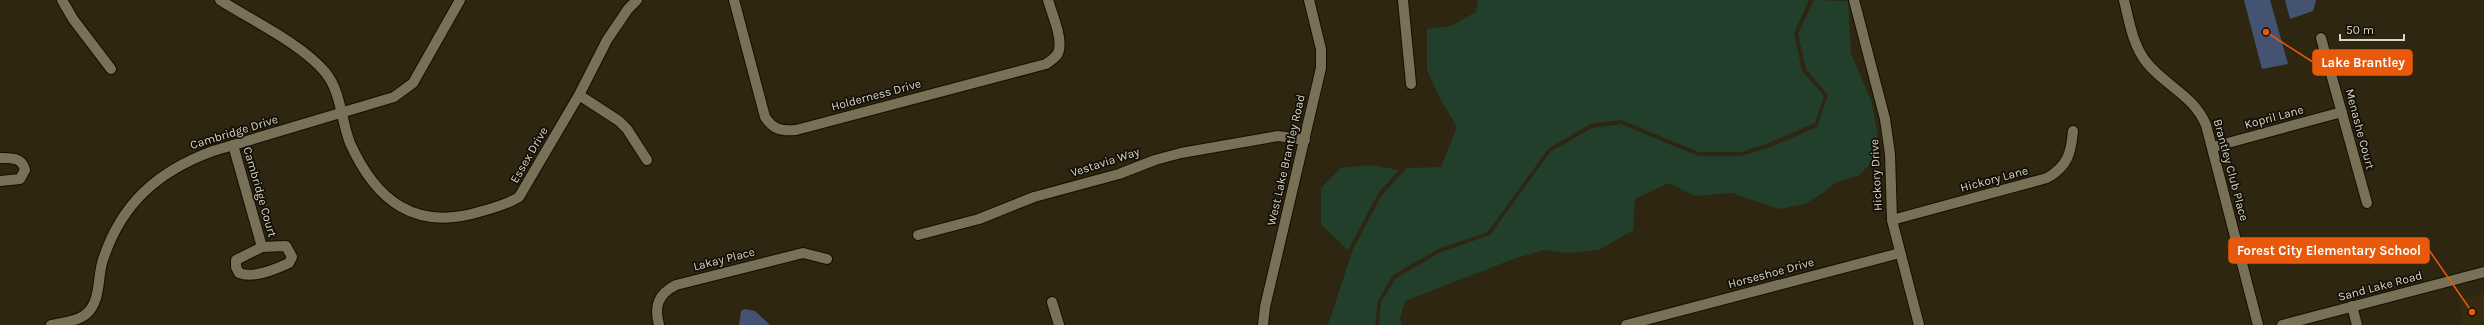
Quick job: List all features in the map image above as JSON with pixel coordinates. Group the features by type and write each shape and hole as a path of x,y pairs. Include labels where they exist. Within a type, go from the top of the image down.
{"street":[{"path":"62,0 73,19 111,69"},
{"name":"Essex Drive","path":"220,0 301,50 316,62 333,85 353,148 366,173 378,189 393,202 415,214 435,219 459,218 507,204 518,197 579,95 608,40 628,9 637,0"},
{"name":"Cambridge Drive","path":"51,325 81,318 90,311 95,303 102,264 111,241 120,222 146,188 188,160 233,145 342,113 404,92 413,83 460,0"},
{"name":"Holderness Drive","path":"734,0 765,117 776,129 784,131 796,130 1046,64 1055,58 1059,52 1059,42 1048,0"},
{"name":"West Lake Brantley Road","path":"1263,325 1265,307 1321,68 1321,49 1309,0"},
{"path":"1403,0 1411,84"},
{"name":"Hickory Drive","path":"1854,0 1885,119 1890,154 1892,220 1919,325"},
{"name":"Brantley Club Place","path":"2124,0 2139,50 2155,71 2194,103 2206,125 2213,147 2258,325"},
{"name":"Menashe Court","path":"2321,38 2367,204"},
{"path":"579,95 619,121 627,129 647,160"},
{"name":"Kopril Lane","path":"2213,147 2342,112"},
{"name":"Hickory Lane","path":"1892,220 2048,178 2066,163 2071,151 2073,131"},
{"name":"Vestavia Way","path":"918,235 979,219 1034,197 1119,174 1155,160 1182,153 1273,137 1305,140"},
{"name":"Cambridge Court","path":"233,145 262,247"},
{"path":"0,158 12,158 20,161 25,170 20,179 0,181"},
{"name":"Cambridge Court","path":"286,246 292,257 289,264 251,275 239,273 236,267 236,260 262,247 286,246"},
{"name":"Lakay Place","path":"659,325 657,303 663,293 676,285 803,253 827,259"},
{"name":"Horseshoe Drive","path":"1626,325 1650,322 1900,253"},
{"name":"Sand Lake Road","path":"2282,325 2484,272"},
{"path":"1052,302 1059,325"},
{"path":"2352,306 2357,325"}],"shaded area":[{"path":"2484,293 2484,325 2463,325 2458,300"}],"green space":[{"path":"1478,0 1809,0 1794,33 1802,71 1824,96 1815,123 1766,144 1741,152 1699,152 1621,120 1590,124 1548,149 1488,232 1440,248 1393,275 1378,300 1375,325 1328,325 1353,249 1382,195 1407,168 1441,167 1457,127 1441,100 1427,70 1427,29 1451,26 1476,12"},
{"path":"1814,0 1848,1 1851,53 1872,103 1878,137 1872,162 1858,176 1836,182 1823,193 1805,204 1779,209 1732,193 1695,196 1669,183 1635,199 1633,230 1599,250 1567,253 1544,250 1516,258 1405,301 1400,318 1402,325 1379,325 1381,302 1396,278 1441,252 1490,235 1550,152 1592,128 1621,124 1698,156 1741,156 1768,148 1817,127 1828,95 1806,69 1798,34"},
{"path":"1370,165 1399,170 1379,192 1348,250 1321,224 1321,188 1341,168"}],"water":[{"path":"2244,0 2270,0 2288,64 2262,69"},
{"path":"2285,0 2316,0 2313,11 2290,19"},
{"path":"745,309 755,311 770,325 739,325 741,311"}],"place":[{"name":"Lake Brantley","path":"2266,32"},
{"name":"Forest City Elementary School","path":"2472,312"}]}
